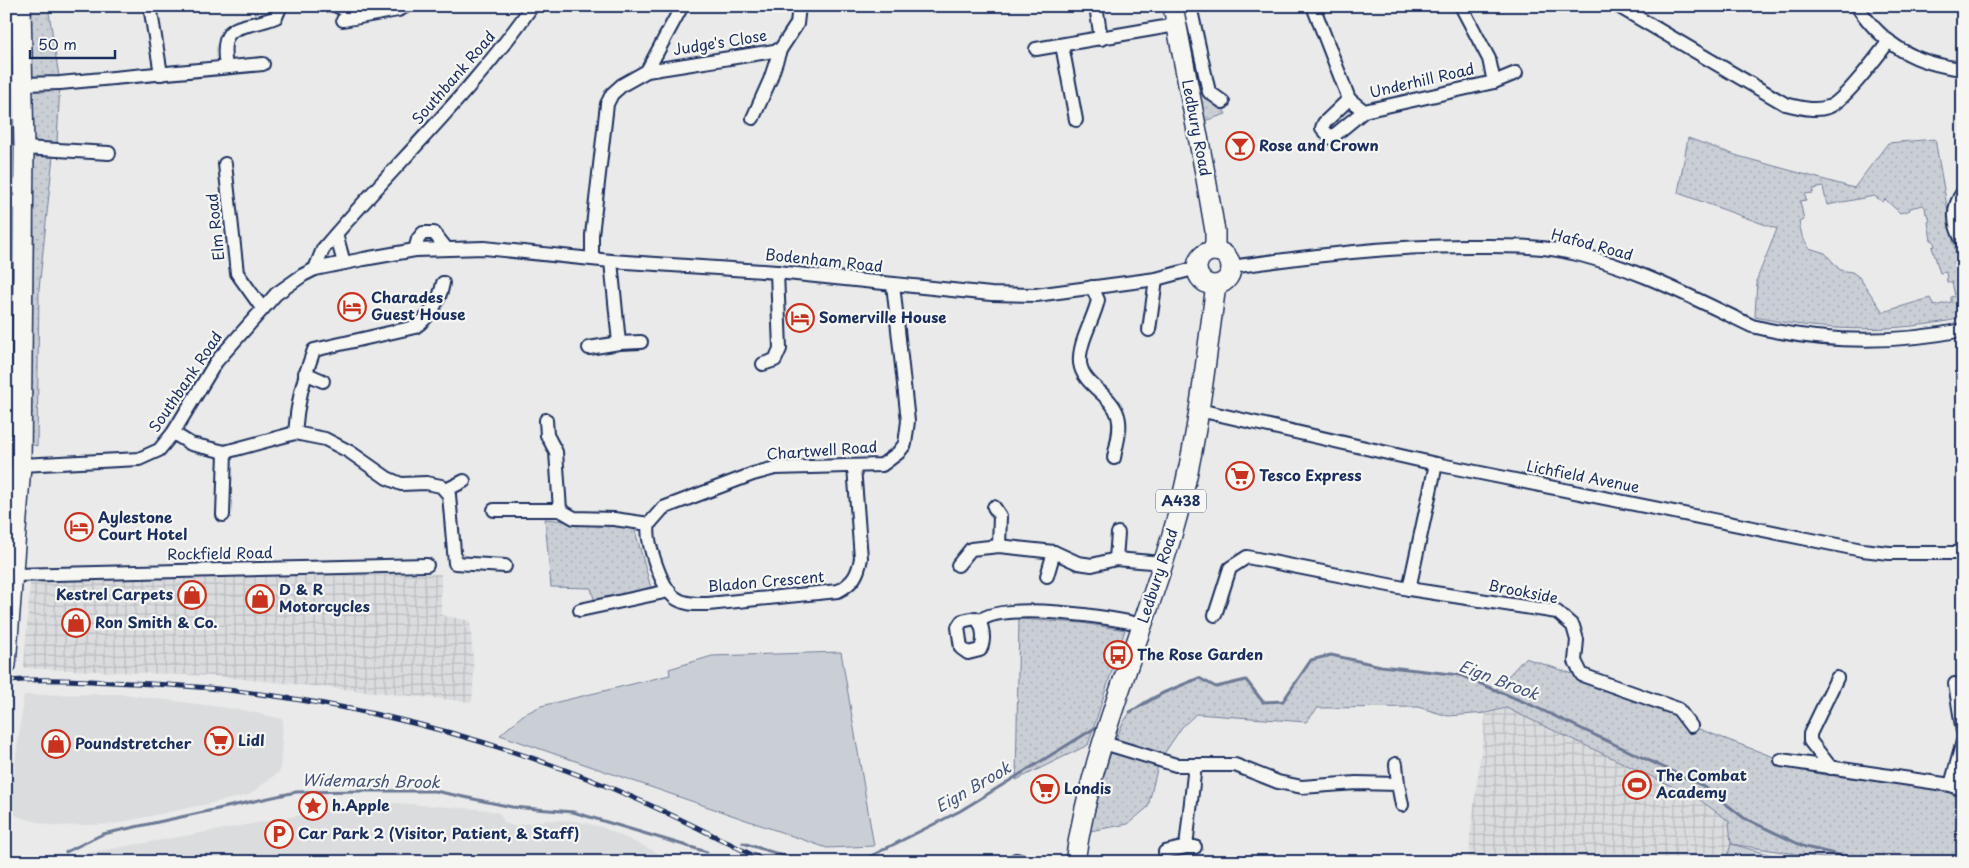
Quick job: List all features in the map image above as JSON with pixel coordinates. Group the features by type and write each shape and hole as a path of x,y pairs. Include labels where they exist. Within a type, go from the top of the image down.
{"highway":[{"path":"7,658 16,453 15,202 24,148 22,6"},
{"name":"Ledbury Road","path":"1173,6 1215,231 1214,251"},
{"path":"1214,251 1228,257 1231,267 1227,279 1216,285 1203,281 1197,268 1202,256 1214,251"},
{"name":"Ledbury Road","path":"1075,862 1079,832 1105,737 1163,563 1185,489 1199,410 1216,285"}],"street":[{"path":"150,6 160,74"},
{"path":"337,6 359,12 398,10 406,6"},
{"name":"Southbank Road","path":"16,453 139,459 154,454 173,433 216,362 262,308 287,285 315,270 323,249 456,103 504,47 532,6"},
{"name":"Judge's Close","path":"647,70 682,6"},
{"name":"Judge's Close","path":"592,258 596,211 605,204 615,112 607,104 612,94 622,85 647,70 780,50 797,24 799,6"},
{"path":"1096,6 1101,39"},
{"name":"Ledbury Road","path":"1190,6 1209,92 1223,102"},
{"name":"Underhill Road","path":"1313,6 1349,98 1364,111"},
{"name":"Underhill Road","path":"1349,98 1324,123 1322,128 1331,138 1364,111 1494,82 1489,59 1461,6"},
{"path":"1618,6 1785,104 1809,110 1830,107 1848,90 1889,41"},
{"path":"1857,6 1900,52 1937,66 1963,69"},
{"path":"226,67 223,50 230,31 238,26 276,17 279,10"},
{"path":"343,20 359,12"},
{"path":"1036,49 1176,25"},
{"path":"1062,45 1076,120"},
{"path":"753,118 770,80 780,50"},
{"path":"23,84 60,83 263,64"},
{"path":"1494,82 1516,73"},
{"path":"24,148 109,153"},
{"name":"Elm Road","path":"225,164 238,272 262,308"},
{"path":"1963,192 1957,201 1954,215 1956,229 1963,242"},
{"path":"336,234 344,263"},
{"name":"Hafod Road","path":"1231,267 1337,253 1451,246 1521,246 1563,251 1622,267 1752,326 1773,331 1795,335 1890,340 1925,338 1963,330"},
{"name":"Bodenham Road","path":"315,270 415,250 484,248 611,261 777,272 990,294 1036,295 1156,279 1197,268"},
{"path":"611,261 619,344"},
{"path":"763,364 775,360 780,349 777,272"},
{"path":"1148,330 1156,279"},
{"path":"295,433 297,402 314,350 384,336 421,324 435,305 443,283"},
{"name":"Chartwell Road","path":"649,524 663,508 753,474 776,468 822,465 854,467 882,464 898,453 905,444 908,421 894,284"},
{"path":"1092,288 1098,300 1080,363 1091,383 1114,408 1118,416 1119,428 1114,458"},
{"path":"589,348 641,342"},
{"path":"305,373 323,381"},
{"name":"Lichfield Avenue","path":"1199,410 1436,464 1862,550 1889,553 1963,553"},
{"path":"546,420 547,435 556,452 560,510"},
{"path":"173,433 191,444 225,452 295,433 325,439 350,452 387,478 401,484 426,482 447,493"},
{"path":"223,515 225,452"},
{"path":"1409,589 1436,464"},
{"name":"Bladon Crescent","path":"669,591 676,598 688,604 708,604 838,591 851,584 859,570 861,558 854,467"},
{"path":"447,493 464,481"},
{"path":"447,493 455,563 505,566"},
{"path":"994,507 1000,516 999,546"},
{"path":"494,510 560,510 574,518 614,519 649,524 647,532 649,542 669,591 580,610"},
{"path":"1116,559 1118,533"},
{"path":"958,565 971,549 999,546 1054,552 1078,563 1092,565 1116,559 1163,563"},
{"path":"1047,576 1054,552"},
{"name":"Brookside","path":"1215,615 1230,568 1247,557 1409,589 1557,612 1573,626 1577,640 1575,661 1582,675 1678,709 1691,726"},
{"name":"Rockfield Road","path":"10,581 427,565"},
{"path":"979,621 985,617 1012,612 1090,615 1142,625"},
{"path":"1831,768 1810,741 1810,734 1837,678"},
{"path":"1955,684 1963,732"},
{"path":"1105,737 1159,761 1196,765 1235,765 1278,782 1302,787 1356,783 1398,784"},
{"path":"1781,760 1957,788 1963,741"},
{"path":"1396,764 1402,805"},
{"path":"1165,852 1191,847 1196,765"},
{"path":"1013,862 1023,862"}],"shaded area":[{"path":"6,6 11,6 13,145 9,148 6,148"},
{"path":"21,6 48,6 60,83 57,143 34,141 23,84"},
{"path":"1181,6 1188,6 1207,93 1222,107 1226,114 1201,122"},
{"path":"1688,138 1738,156 1854,188 1888,143 1935,139 1963,295 1963,318 1910,326 1859,329 1807,326 1755,317 1757,279 1777,229 1678,193","holes":["1823,187 1827,205 1874,196 1883,202 1885,199 1900,213 1923,205 1930,221 1928,222 1931,240 1933,240 1935,246 1932,247 1940,273 1946,272 1947,282 1952,282 1955,296 1951,297 1951,302 1934,306 1930,298 1883,312 1859,277 1852,272 1840,270 1825,253 1809,248 1802,236 1799,222 1804,220 1800,201 1806,200 1805,194 1813,193 1813,189"]},
{"path":"32,155 53,156 39,289 37,446 30,444 34,236"},
{"path":"545,519 634,527 651,588 595,603 591,588 551,587"},
{"path":"441,574 441,615 470,621 474,671 472,702 213,676 24,668 30,584 38,580"},
{"path":"1019,619 1082,623 1125,630 1088,745 1016,780"},
{"path":"841,652 874,846 827,848 500,735 523,715 541,706 670,675 669,669 712,656"},
{"path":"1331,655 1381,666 1460,675 1495,690 1525,658 1678,709 1691,726 1819,774 1941,789 1963,800 1963,862 1848,862 1731,844 1729,821 1697,798 1506,708 1486,713 1448,716 1418,707 1318,708 1306,722 1196,714 1182,727 1159,761 1148,807 1128,824 1090,831 1101,787 1118,733 1125,720 1138,706 1163,692 1199,678 1216,687 1246,680 1263,702 1283,701 1311,660"},
{"path":"122,694 242,710 283,719 280,771 249,795 113,824 54,826 22,818 9,812 24,695"},
{"path":"1506,708 1697,798 1729,821 1731,844 1729,862 1469,862 1470,837 1486,713"},
{"path":"396,803 487,810 499,813 505,823 513,826 546,820 576,821 602,827 677,862 77,862 77,855 319,812 364,805"},
{"path":"1731,844 1772,855 1769,862 1726,862"}],"waterway":[{"name":"Eign Brook","path":"1130,712 1163,693 1199,678 1216,687 1246,680 1263,702 1283,701 1311,660 1331,655 1381,666 1460,675 1531,705 1703,786 1744,818 1805,847 1869,862"},
{"name":"Eign Brook","path":"859,862 960,811 1095,728"},
{"name":"Widemarsh Brook","path":"66,852 103,834 296,792 364,791 435,791 512,807 573,812 707,852"},
{"name":"Widemarsh Brook","path":"743,843 788,857 817,862"}],"railway":[{"path":"6,681 101,681 189,686 300,700 408,722 462,736 568,771 618,791 766,862"}],"place":[{"name":"Rose and Crown","path":"1240,146"},
{"name":"Charades Guest House","path":"352,307"},
{"name":"Somerville House","path":"800,318"},
{"name":"Tesco Express","path":"1240,476"},
{"name":"Aylestone Court Hotel","path":"79,527"},
{"name":"Kestrel Carpets","path":"192,595"},
{"name":"D & R Motorcycles","path":"260,599"},
{"name":"Ron Smith & Co.","path":"76,623"},
{"name":"The Rose Garden","path":"1118,655"},
{"name":"Lidl","path":"219,741"},
{"name":"Poundstretcher","path":"56,744"},
{"name":"The Combat Academy","path":"1637,785"},
{"name":"Londis","path":"1045,789"},
{"name":"h.Apple","path":"313,806"},
{"name":"Car Park 2 (Visitor, Patient, & Staff)","path":"279,834"}]}
